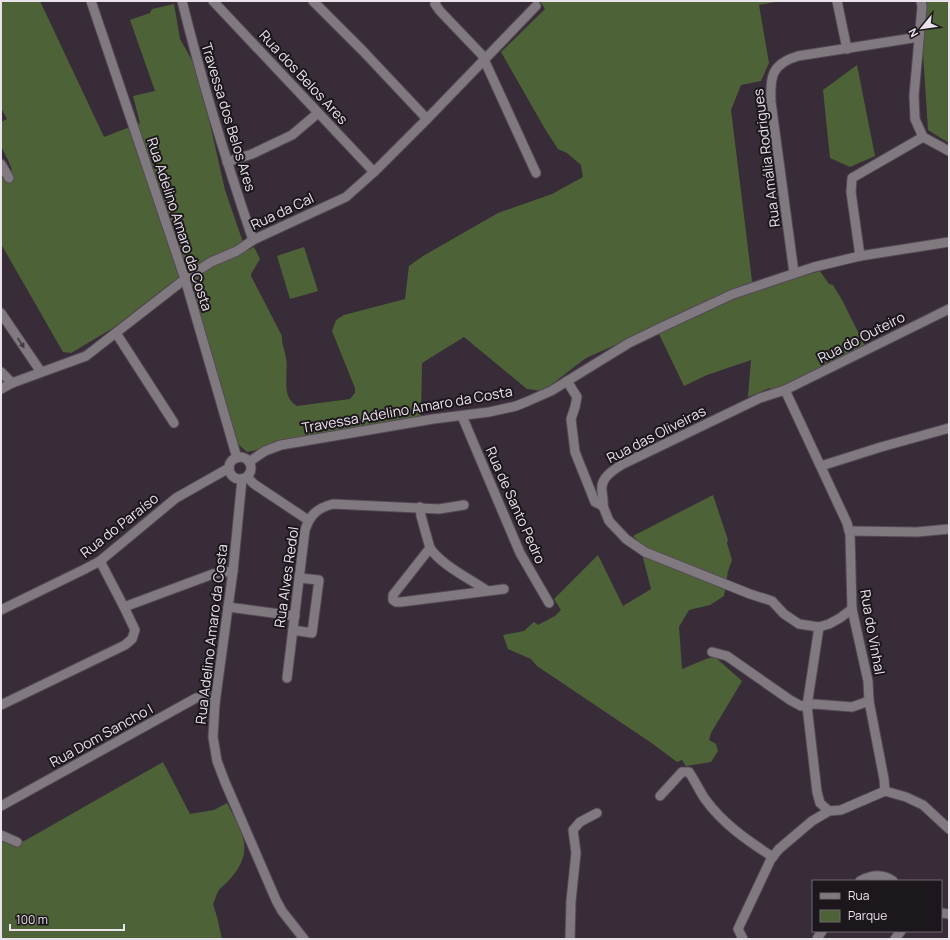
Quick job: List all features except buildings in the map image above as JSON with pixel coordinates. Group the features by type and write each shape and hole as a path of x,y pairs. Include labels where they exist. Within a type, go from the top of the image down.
{"street":[{"name":"Rua Adelino Amaro da Costa","path":"91,1 185,279 237,458"},
{"name":"Travessa dos Belos Ares","path":"182,1 198,64 227,162 253,240"},
{"name":"Rua dos Belos Ares","path":"213,1 374,172"},
{"path":"313,1 427,119"},
{"path":"436,1 435,4 440,11 482,55 536,173"},
{"path":"837,1 847,49"},
{"path":"921,1 922,7 914,95 915,119 923,137 949,151"},
{"name":"Rua da Cal","path":"1,389 12,383 86,356 185,279 211,262 237,250 253,240 346,197 374,172 427,119 536,6"},
{"name":"Rua Amália Rodrigues","path":"794,273 771,102 770,83 774,71 778,64 788,58 919,37"},
{"path":"227,162 252,154 292,135 318,113"},
{"path":"860,256 851,192 852,178 923,137"},
{"path":"1,164 9,178"},
{"name":"Travessa Adelino Amaro da Costa","path":"249,462 265,451 281,445 433,419 489,412 526,402 551,391 629,344 733,294 794,273 860,256 949,242"},
{"name":"Rua do Outeiro","path":"785,390 948,312"},
{"path":"1,313 41,372"},
{"path":"116,333 174,422"},
{"path":"1,372 12,383"},
{"path":"568,381 577,396 571,419 575,452 595,502 603,506 609,521 626,539 645,552 750,594 772,601 784,614 799,624 818,627 840,618 852,609"},
{"name":"Rua do Vinhal","path":"785,390 847,523 849,531 852,609 868,682 869,701 885,791"},
{"name":"Rua das Oliveiras","path":"603,506 604,497 602,485 608,473 621,465 760,398 785,390"},
{"name":"Rua de Santo Pedro","path":"462,416 520,553 549,603"},
{"path":"821,466 949,428"},
{"path":"245,478 250,473 251,468 249,462 242,458 237,458 231,463 229,468 234,477 245,478 308,520"},
{"name":"Rua do Paraíso","path":"1,610 85,569 100,560 176,498 229,468"},
{"name":"Rua Adelino Amaro da Costa","path":"245,478 215,703 213,737 220,768 276,900 304,939"},
{"name":"Rua Alves Redol","path":"287,678 305,530 308,520 314,513 333,504 439,509 464,505"},
{"path":"420,507 430,548 442,561 486,590"},
{"path":"849,531 917,532 949,529"},
{"path":"430,548 398,588 393,596 393,600 396,602 402,602 504,588"},
{"path":"1,705 126,645 132,639 135,630 100,560"},
{"path":"124,607 213,574 233,571"},
{"path":"293,630 312,633 319,580 299,578"},
{"path":"228,607 295,616"},
{"path":"818,627 808,706 817,792 820,803 829,810"},
{"path":"712,652 727,656 801,706 814,704 852,707 869,701"},
{"name":"Rua Dom Sancho I","path":"1,806 196,698 207,697 215,703"},
{"path":"660,796 682,772 690,772 706,799 727,824 750,843 773,857"},
{"path":"743,939 738,929 773,857 779,849 812,821 829,810 841,810 885,791 906,797 922,804 949,829"},
{"path":"570,939 571,901 576,853 573,830 580,822 597,813"},
{"path":"1,835 18,842"},
{"path":"863,880 876,876 886,876 892,880"}],"green space":[{"path":"1,1 40,1 104,137 140,123 133,96 155,91 130,20 150,13 152,9 174,4 180,39 198,71 225,190 246,251 254,247 260,259 251,276 282,336 287,364 287,391 292,402 297,406 350,399 355,393 355,388 332,331 336,320 344,315 405,299 409,266 423,256 498,213 552,194 583,177 581,165 567,153 558,149 501,52 545,9 540,1 781,1 759,5 769,63 761,81 741,85 731,110 752,281 756,290 820,271 829,284 833,285 842,300 866,348 798,380 771,390 770,388 748,397 751,360 707,375 684,386 659,334 647,331 586,358 543,391 527,389 464,337 422,363 421,417 247,452 238,444 208,355 179,277 113,328 71,353 63,352 1,244 1,176 12,170 1,146 1,122 7,119 1,108"},
{"path":"922,1 949,1 949,143 928,130 922,38"},
{"path":"857,65 875,156 850,167 830,158 823,90"},
{"path":"304,247 318,291 290,299 277,256"},
{"path":"713,495 728,540 727,543 732,560 728,571 724,596 710,605 689,610 679,627 682,669 715,657 742,681 711,733 709,740 716,744 718,751 711,762 686,766 682,760 677,762 653,744 537,666 531,659 508,649 503,635 524,631 534,622 538,625 555,616 561,610 554,599 598,555 623,606 651,589 639,542 633,536"},
{"path":"163,762 190,814 214,810 227,803 244,841 243,859 238,869 217,893 213,904 222,939 1,939 1,840 16,844 26,840"}]}
